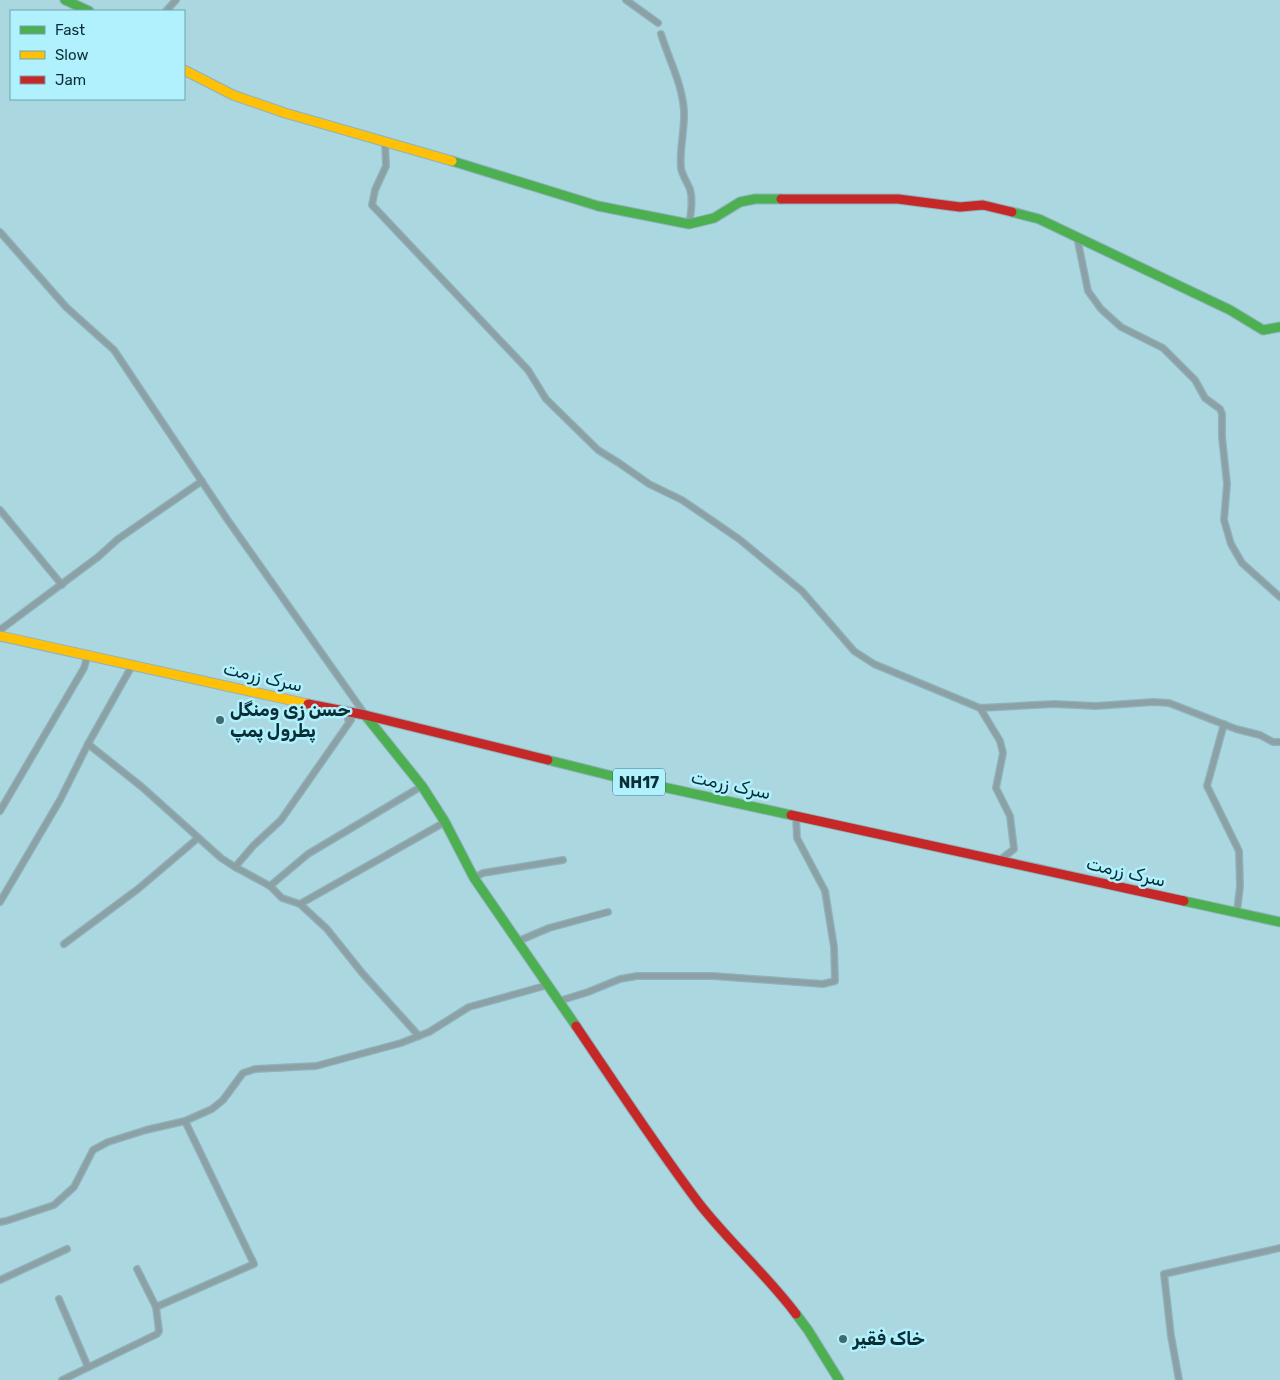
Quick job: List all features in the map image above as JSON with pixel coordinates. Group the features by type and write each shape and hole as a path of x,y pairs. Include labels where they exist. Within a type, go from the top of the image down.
{"main road":[{"path":"65,0 87,10"},
{"path":"185,71 233,95 285,112 417,150 598,206 689,224 714,218 740,202 755,199 898,199 960,208 983,205 1039,219 1230,310 1262,330 1280,327"},
{"name":"سرک زرمت","path":"0,636 350,713 365,714 608,775 1280,922"},
{"path":"365,714 422,786 445,822 474,878 516,942 559,1000 574,1025 699,1203 755,1267 779,1291 808,1330 839,1380"}],"street":[{"path":"167,10 176,0"},
{"path":"626,0 658,23"},
{"path":"661,34 676,73 684,111 681,169 690,191 691,215 689,224"},
{"path":"385,142 386,166 375,190 372,205 528,370 546,399 598,450 619,462 649,484 682,500 739,539 802,591 854,651 874,664 980,708 1036,705 1096,706 1153,702 1169,703 1273,742 1280,742"},
{"path":"0,232 66,307 114,350 227,519 365,714"},
{"path":"1077,237 1088,291 1100,309 1121,327 1163,348 1195,380 1205,398 1220,409 1222,414 1222,437 1227,484 1224,520 1231,544 1242,563 1280,597"},
{"path":"0,630 62,585 118,539 202,480"},
{"path":"0,510 62,585"},
{"path":"0,811 84,668 88,654"},
{"path":"0,902 60,800 88,744 133,664"},
{"path":"980,708 1000,741 1003,753 996,788 1010,816 1014,849 1000,860"},
{"path":"235,868 253,846 281,820 351,720 348,719 350,713"},
{"path":"1224,724 1207,786 1239,851 1240,886 1237,914"},
{"path":"88,744 142,787 198,838 235,868 270,886 282,898 300,904 327,929 363,974 419,1036"},
{"path":"270,886 308,854 422,786"},
{"path":"559,1000 588,992 620,979 637,976 713,976 824,984 835,981 834,947 825,891 797,838 796,816"},
{"path":"300,904 445,822"},
{"path":"64,944 138,889 198,838"},
{"path":"474,878 483,873 564,860"},
{"path":"516,942 549,928 608,912"},
{"path":"0,1222 54,1205 74,1187 93,1150 108,1142 146,1130 185,1121 212,1108 223,1100 244,1073 255,1069 316,1066 401,1043 428,1032 469,1007 548,985"},
{"path":"156,1307 254,1264 185,1121"},
{"path":"1179,1380 1171,1336 1164,1274 1280,1248"},
{"path":"0,1280 67,1249"},
{"path":"62,1380 158,1334 156,1307 137,1270"},
{"path":"58,1299 88,1367"}],"traffic: fast":[{"path":"65,0 87,10"},
{"path":"452,161 598,206 689,224 714,218 740,202 755,199 781,199"},
{"path":"1012,212 1039,219 1230,310 1263,330 1280,327"},
{"path":"365,715 422,786 445,822 474,878 576,1026"},
{"path":"548,760 791,815"},
{"path":"1184,901 1280,922"},
{"path":"796,1314 839,1380"}],"traffic: slow":[{"path":"185,71 233,95 285,113 452,161"},
{"path":"0,636 308,704"}],"traffic: jam":[{"path":"781,199 898,199 960,207 983,205 1012,212"},
{"path":"308,704 365,715 548,760"},
{"path":"791,815 1184,901"},
{"path":"576,1026 651,1137 698,1202 796,1314"}],"place":[{"name":"حسن زی ومنگل پطرول پمپ","path":"220,720"},
{"name":"خاک فقیر","path":"843,1339"}]}
